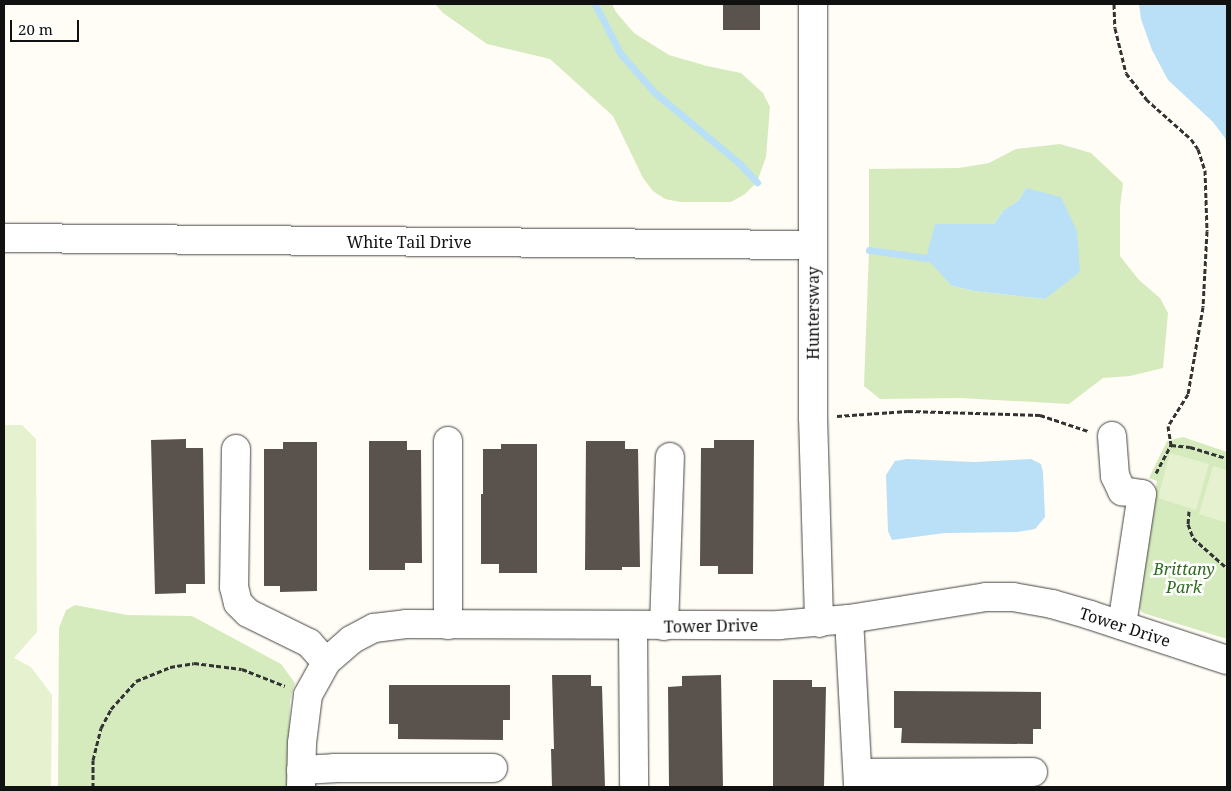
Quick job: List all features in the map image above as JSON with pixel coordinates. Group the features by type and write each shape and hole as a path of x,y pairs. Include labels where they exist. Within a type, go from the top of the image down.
{"street":[{"name":"Huntersway","path":"813,4 814,417 819,623"},
{"name":"White Tail Drive","path":"4,238 814,245"},
{"path":"1112,436 1115,476 1122,491 1142,494 1122,625"},
{"path":"448,441 448,625"},
{"path":"236,449 234,587 238,602 248,613 309,643 326,662"},
{"path":"664,626 670,457"},
{"name":"Tower Drive","path":"301,779 308,695 326,662 351,640 374,628 406,624 664,626 819,623 986,597 1013,597 1052,604 1227,660"},
{"path":"849,619 858,780 1033,772"},
{"path":"633,626 634,787"},
{"path":"301,779 334,768 493,768"}],"path":[{"path":"1114,4 1115,28 1126,73 1146,99 1191,139 1198,149 1205,170 1207,231 1203,307 1188,394 1168,426 1171,445 1152,486 1142,494"},
{"path":"814,417 908,412 1040,416 1088,431 1112,436"},
{"path":"1171,445 1184,445 1227,458"},
{"path":"1189,511 1188,524 1193,538 1227,568"},
{"path":"93,787 93,760 101,728 111,709 136,681 170,667 194,663 242,669 285,686"}],"green space":[{"path":"435,4 612,4 616,12 634,33 669,55 741,73 763,93 770,107 766,157 757,182 745,194 731,202 680,202 665,199 653,191 643,178 613,116 550,59 487,44 443,13"},
{"path":"1060,144 1091,153 1123,183 1120,207 1120,256 1139,280 1160,298 1168,313 1163,368 1130,376 1103,378 1069,404 960,398 880,399 864,386 869,250 869,169 959,168 989,163 1016,149","holes":["1026,188 1045,299 974,291 952,286 969,224 994,224 1004,210 1019,200"]},
{"path":"4,425 22,425 36,439 37,632 14,658 31,667 52,695 51,787 4,786"},
{"name":"Brittany Park","path":"1183,437 1227,452 1227,639 1143,613 1139,608 1138,593 1157,481 1149,478 1167,441"},
{"path":"1170,453 1209,464 1196,510 1158,498"},
{"path":"1213,466 1227,470 1227,523 1199,514"},
{"path":"75,605 127,615 192,616 281,664 295,683 290,701 288,787 58,787 59,628 66,610"}],"water":[{"path":"1139,4 1227,4 1227,146 1225,138 1213,122 1168,80 1152,50 1141,19"},
{"path":"1026,188 1061,197 1077,231 1080,272 1045,299 974,291 952,286 926,258 935,224 994,224 1004,210 1019,200"},
{"path":"907,459 974,462 1031,459 1041,464 1043,472 1045,517 1035,529 1018,532 945,533 892,540 888,531 886,475 895,461"}],"building":[{"path":"723,4 760,4 760,30 723,30"},
{"path":"186,439 186,448 203,448 205,584 186,584 186,593 155,594 151,440"},
{"path":"714,440 754,440 753,574 718,574 718,566 700,566 701,448 714,448"},
{"path":"369,441 407,441 407,450 421,450 422,563 405,563 405,570 369,570"},
{"path":"586,441 625,441 625,449 638,449 640,567 622,567 622,570 585,570"},
{"path":"283,442 317,442 317,591 280,592 280,586 264,586 264,449 283,449"},
{"path":"501,444 537,444 537,573 499,573 499,564 481,564 483,449 501,449"},
{"path":"552,675 591,675 591,686 602,686 605,787 552,787 551,749 554,749"},
{"path":"721,675 723,787 669,787 668,687 682,686 682,676"},
{"path":"773,680 812,680 812,687 826,687 824,787 773,787"},
{"path":"389,685 510,685 510,720 503,720 503,740 398,739 398,724 389,724"},
{"path":"894,691 1041,692 1041,729 1033,729 1033,744 901,743 902,728 894,728"}],"waterway":[{"path":"595,4 620,53 654,92 740,164 757,182"},
{"path":"869,250 926,258"}]}
